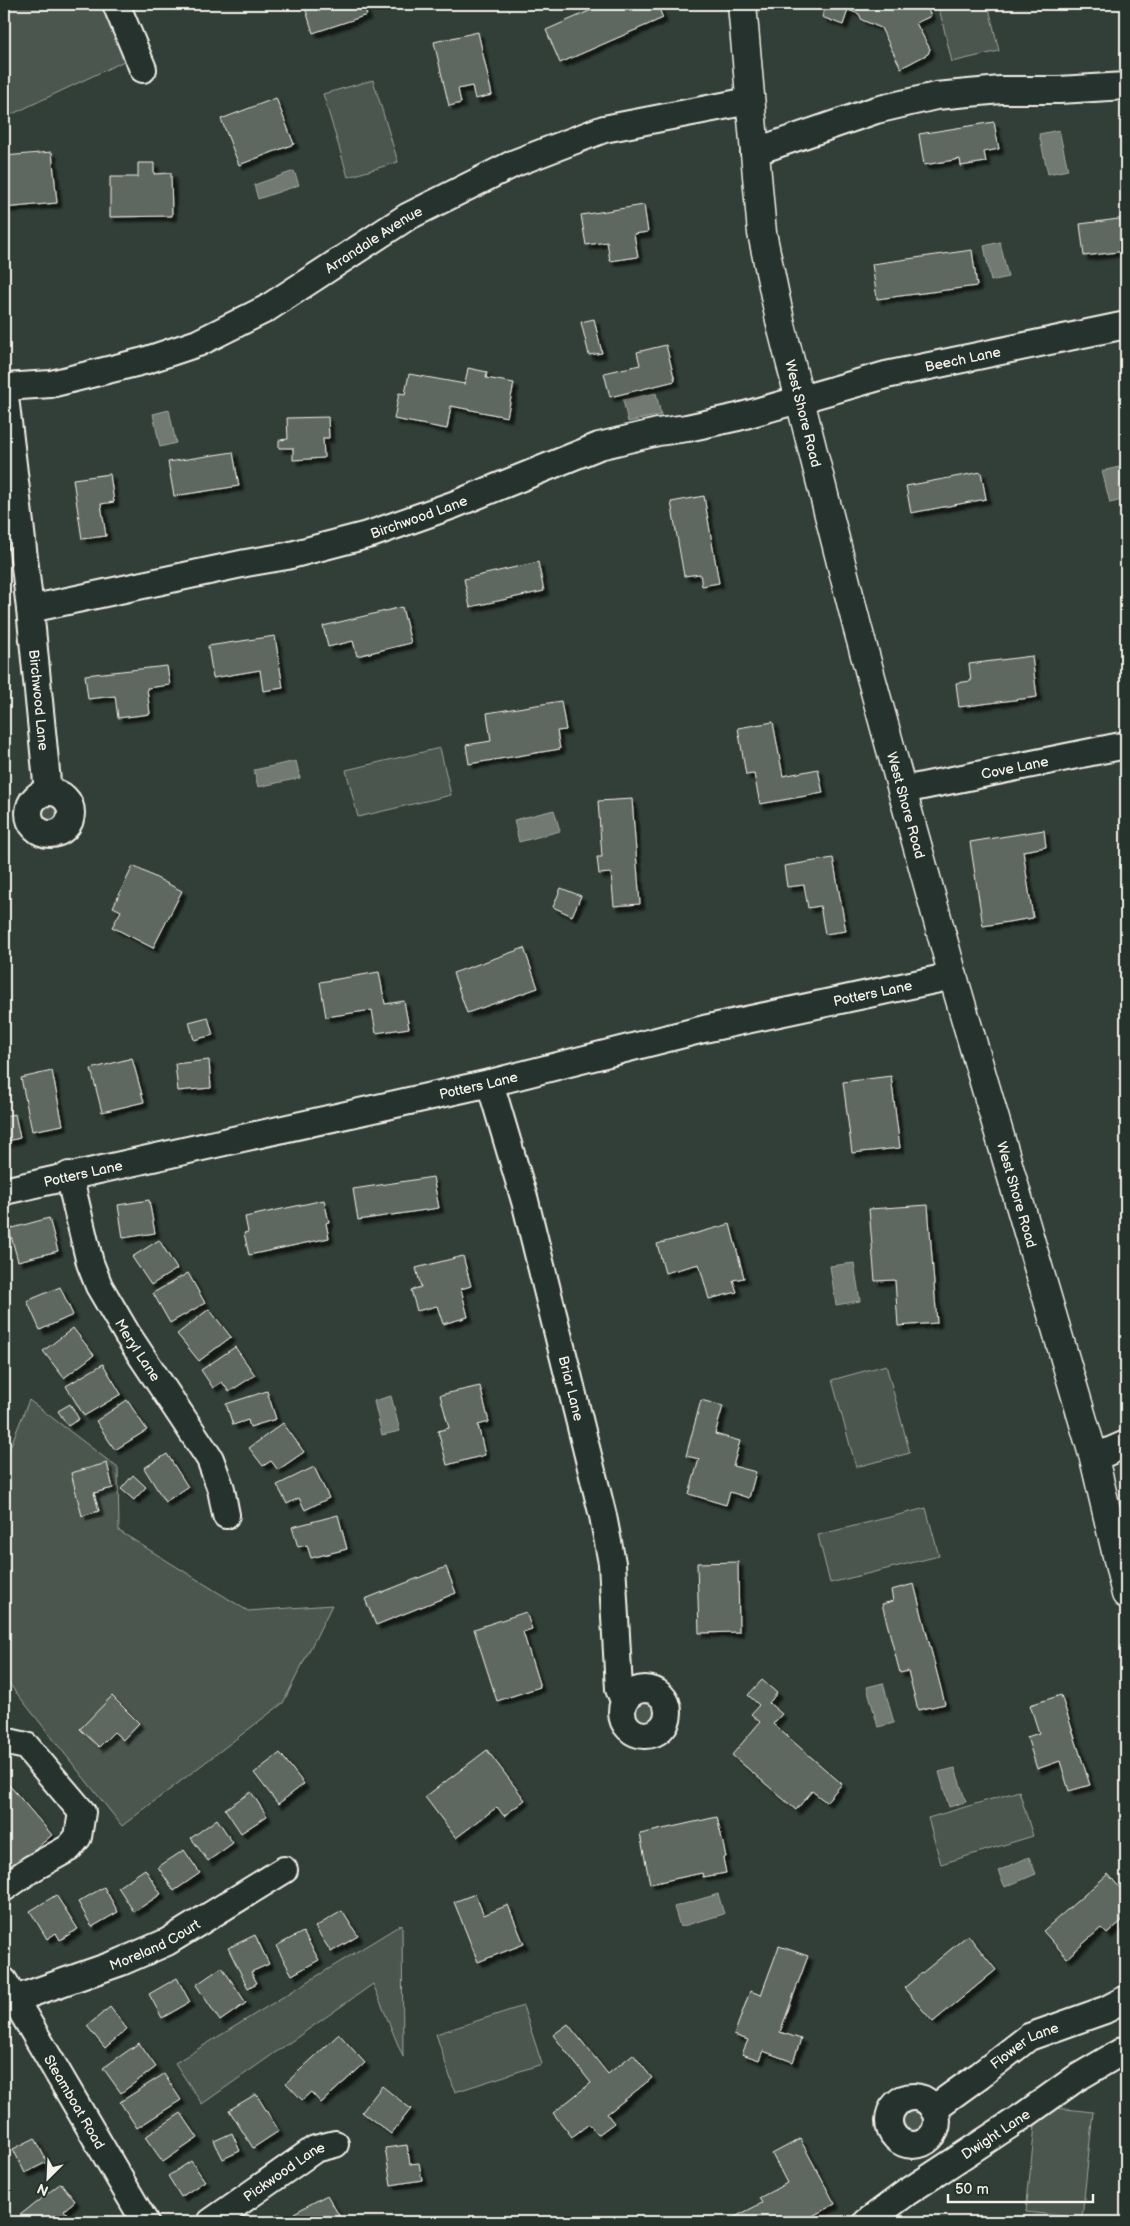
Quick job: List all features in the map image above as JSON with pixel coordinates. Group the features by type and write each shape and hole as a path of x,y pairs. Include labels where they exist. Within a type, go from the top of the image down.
{"main road":[{"name":"West Shore Road","path":"742,4 754,152 766,253 780,325 857,626 953,976 1094,1458 1126,1594"}],"street":[{"path":"116,4 143,69"},
{"path":"754,152 876,110 936,96 1001,90 1059,90 1126,86"},
{"name":"Arrandale Avenue","path":"12,387 51,384 144,361 198,343 266,309 407,216 515,163 604,129 749,102"},
{"name":"Beech Lane","path":"800,399 886,375 1126,324"},
{"name":"Birchwood Lane","path":"12,387 10,437 30,609 48,792"},
{"name":"Birchwood Lane","path":"30,609 287,556 371,534 453,505 599,446 658,432 738,417 800,399"},
{"name":"Cove Lane","path":"903,790 1126,745"},
{"name":"Potters Lane","path":"4,1190 490,1083 704,1030 953,976"},
{"name":"Briar Lane","path":"490,1083 525,1201 603,1516 612,1563 619,1689 624,1700"},
{"name":"Meryl Lane","path":"69,1175 90,1263 99,1286 127,1334 210,1459 221,1489 226,1515"},
{"path":"1094,1458 1126,1444"},
{"path":"4,1741 26,1746 82,1812 78,1837 68,1848 31,1869 4,1888"},
{"name":"Moreland Court","path":"9,1990 121,1962 167,1942 284,1870"},
{"name":"Steamboat Road","path":"9,1990 145,2222"},
{"name":"Flower Lane","path":"933,2109 1029,2037 1105,2010 1126,1999"},
{"name":"Dwight Lane","path":"867,2222 906,2193 1026,2114 1075,2079 1126,2049"},
{"name":"Pickwood Lane","path":"211,2222 315,2148 335,2144"}],"shaded area":[{"path":"4,4 116,4 137,55 4,118"},
{"path":"938,4 988,4 999,51 952,62"},
{"path":"373,80 398,162 348,177 323,94"},
{"path":"1059,130 1068,170 1048,174 1039,134"},
{"path":"294,171 299,185 258,199 254,185"},
{"path":"1000,242 1008,277 991,281 984,246"},
{"path":"656,393 661,415 628,422 623,400"},
{"path":"169,410 176,443 160,447 153,414"},
{"path":"1119,467 1126,499 1110,503 1102,471"},
{"path":"440,748 451,795 358,817 346,770"},
{"path":"296,761 300,778 258,787 254,770"},
{"path":"50,797 57,798 62,802 66,807 66,821 62,826 57,830 50,831 43,830 38,826 34,821 33,814 34,807 38,802 43,798"},
{"path":"554,810 560,831 519,842 514,820"},
{"path":"854,1263 860,1301 836,1305 830,1266"},
{"path":"886,1365 910,1453 856,1467 832,1380"},
{"path":"391,1396 400,1431 382,1435 374,1401"},
{"path":"29,1400 118,1468 119,1531 248,1611 332,1605 283,1703 122,1826 7,1681 4,1682 4,1462"},
{"path":"926,1508 939,1556 830,1583 818,1535"},
{"path":"883,1683 894,1723 878,1727 867,1687"},
{"path":"644,1693 657,1698 662,1711 657,1724 644,1729 631,1724 626,1711 631,1698"},
{"path":"955,1768 966,1802 949,1807 939,1772"},
{"path":"1019,1791 1033,1836 941,1864 928,1818"},
{"path":"1029,1857 1036,1874 1005,1887 998,1871"},
{"path":"718,1894 724,1914 680,1927 674,1907"},
{"path":"402,1924 403,2057 373,1984 202,2104 175,2063"},
{"path":"523,2006 542,2064 455,2092 436,2034"},
{"path":"913,2104 920,2105 926,2109 930,2115 930,2129 926,2135 920,2139 913,2140 906,2139 900,2135 896,2129 895,2122 896,2115 900,2109 906,2105"},
{"path":"1037,2106 1093,2112 1082,2218 1026,2212"}],"building":[{"path":"304,4 363,4 367,15 313,33"},
{"path":"605,4 657,4 663,18 560,63 546,30"},
{"path":"827,4 925,4 931,16 916,23 930,49 928,54 901,68 881,28 862,20 859,14 848,10 843,25 822,17"},
{"path":"478,32 492,95 475,99 472,86 458,89 461,103 449,106 434,42"},
{"path":"276,98 294,144 239,165 221,119"},
{"path":"994,122 999,149 984,152 986,162 961,166 960,159 924,165 919,134"},
{"path":"52,152 57,203 4,208 4,156"},
{"path":"138,163 154,163 154,174 171,173 172,216 110,217 110,177 138,177"},
{"path":"644,205 648,232 634,234 638,257 610,261 607,242 586,245 581,215"},
{"path":"1126,218 1126,251 1084,256 1080,224"},
{"path":"972,250 977,286 877,299 872,264"},
{"path":"594,319 602,353 589,355 581,322"},
{"path":"666,345 675,381 610,397 604,373 640,365 637,352"},
{"path":"468,368 487,372 486,378 514,383 507,417 451,406 447,429 394,419 399,393 405,394 409,374 465,384"},
{"path":"328,417 329,438 323,438 324,458 293,460 293,448 279,448 279,440 288,439 287,418"},
{"path":"233,452 239,486 174,496 168,462"},
{"path":"981,472 986,499 911,513 906,486"},
{"path":"110,474 114,502 101,504 106,536 82,539 73,479"},
{"path":"704,496 719,583 702,586 700,574 684,576 671,502"},
{"path":"538,562 544,591 470,607 464,579"},
{"path":"402,607 411,643 357,656 353,641 328,647 323,626"},
{"path":"275,636 283,688 263,691 260,670 213,678 208,646"},
{"path":"1032,656 1037,697 959,707 956,683 971,681 969,664"},
{"path":"167,666 170,685 147,688 150,714 118,718 115,696 88,699 85,675"},
{"path":"561,701 566,730 557,731 560,749 469,764 466,745 491,741 487,713"},
{"path":"773,722 783,776 818,769 823,793 760,804 754,774 746,775 738,728"},
{"path":"632,799 640,904 614,906 611,873 599,874 597,857 602,857 598,801"},
{"path":"1044,830 1046,847 1023,851 1033,918 983,926 970,842"},
{"path":"833,858 846,931 825,934 820,906 808,908 804,885 787,887 784,866"},
{"path":"133,866 182,891 153,948 112,927 121,911 113,907"},
{"path":"561,888 581,896 572,916 553,907"},
{"path":"524,948 538,988 467,1013 453,973"},
{"path":"379,972 385,1004 404,1001 409,1028 376,1033 372,1010 326,1017 320,982"},
{"path":"208,1017 213,1035 194,1040 189,1022"},
{"path":"132,1058 144,1102 102,1112 91,1069"},
{"path":"209,1060 211,1088 178,1091 175,1064"},
{"path":"52,1071 63,1125 32,1131 21,1078"},
{"path":"891,1076 900,1148 852,1153 843,1082"},
{"path":"15,1114 20,1138 4,1142 4,1116"},
{"path":"433,1177 439,1208 358,1220 353,1189"},
{"path":"149,1200 155,1233 123,1238 118,1205"},
{"path":"324,1200 329,1222 326,1223 329,1238 249,1255 244,1233 248,1232 245,1217"},
{"path":"928,1205 937,1323 898,1326 895,1280 875,1281 869,1209"},
{"path":"49,1218 58,1251 18,1261 9,1229"},
{"path":"730,1224 744,1278 733,1280 737,1292 709,1299 699,1264 665,1273 657,1244"},
{"path":"159,1240 177,1269 151,1285 132,1257"},
{"path":"463,1256 471,1286 461,1289 468,1317 443,1324 437,1306 417,1311 411,1290 421,1287 416,1268"},
{"path":"188,1273 205,1303 170,1323 153,1293"},
{"path":"60,1287 73,1315 40,1330 27,1301"},
{"path":"209,1309 231,1337 199,1361 177,1334"},
{"path":"73,1328 94,1355 64,1378 43,1351"},
{"path":"235,1347 255,1375 229,1392 222,1382 213,1388 201,1370"},
{"path":"103,1364 121,1394 84,1416 66,1386"},
{"path":"480,1386 489,1422 478,1425 485,1455 447,1465 438,1431 449,1428 440,1395"},
{"path":"267,1391 276,1419 250,1427 248,1420 233,1425 226,1404"},
{"path":"127,1400 147,1430 115,1450 96,1421"},
{"path":"701,1400 723,1406 715,1434 740,1441 733,1466 756,1472 749,1498 730,1492 726,1505 689,1494 699,1459 686,1456"},
{"path":"70,1404 79,1419 68,1426 58,1411"},
{"path":"283,1423 304,1452 278,1470 271,1461 263,1466 249,1448"},
{"path":"167,1454 188,1487 165,1502 144,1468"},
{"path":"107,1463 113,1488 94,1493 99,1511 82,1516 71,1473"},
{"path":"314,1467 329,1498 305,1510 299,1498 287,1504 277,1485"},
{"path":"133,1475 146,1487 134,1500 121,1489"},
{"path":"338,1515 347,1549 311,1558 307,1545 298,1547 292,1527"},
{"path":"738,1562 739,1632 699,1633 697,1563"},
{"path":"446,1567 456,1593 376,1625 365,1599"},
{"path":"914,1584 945,1704 918,1710 908,1671 900,1673 882,1604 893,1601 891,1590"},
{"path":"526,1612 532,1629 523,1632 540,1687 497,1701 474,1629"},
{"path":"762,1680 777,1693 769,1703 782,1714 773,1724 842,1784 826,1802 812,1791 796,1810 732,1755 760,1722 751,1714 759,1705 748,1695"},
{"path":"1061,1695 1090,1785 1069,1791 1060,1761 1037,1769 1027,1737 1039,1733 1030,1705"},
{"path":"112,1696 139,1723 123,1740 114,1732 99,1747 80,1729"},
{"path":"487,1750 525,1800 504,1816 497,1807 456,1838 425,1797"},
{"path":"280,1753 304,1784 278,1804 254,1773"},
{"path":"4,1779 52,1835 4,1877"},
{"path":"251,1792 267,1816 241,1833 225,1809"},
{"path":"717,1817 726,1857 723,1858 726,1873 703,1877 702,1873 650,1884 640,1834"},
{"path":"217,1819 233,1843 208,1861 191,1838"},
{"path":"184,1850 200,1873 174,1891 158,1867"},
{"path":"145,1869 161,1894 134,1912 118,1887"},
{"path":"1108,1874 1126,1895 1126,1917 1107,1934 1101,1928 1067,1958 1043,1931"},
{"path":"104,1887 118,1912 92,1927 78,1902"},
{"path":"475,1894 484,1915 508,1905 524,1944 478,1962 454,1902"},
{"path":"56,1895 78,1929 60,1940 56,1933 47,1939 30,1911"},
{"path":"342,1911 358,1936 331,1952 315,1927"},
{"path":"303,1932 319,1960 292,1975 276,1946"},
{"path":"255,1935 269,1964 251,1972 257,1983 248,1988 228,1948"},
{"path":"968,1935 996,1970 933,2022 904,1988"},
{"path":"779,1946 808,1956 780,2032 801,2039 793,2062 763,2051 759,2060 742,2054 748,2040 734,2035 750,1991 761,1995"},
{"path":"222,1967 246,2003 220,2021 196,1985"},
{"path":"177,1978 190,2002 162,2018 149,1994"},
{"path":"110,2007 127,2029 105,2048 87,2026"},
{"path":"568,2024 608,2074 633,2054 652,2078 607,2114 614,2123 598,2135 589,2124 572,2137 553,2113 591,2083 553,2035"},
{"path":"339,2034 365,2063 321,2103 311,2092 302,2100 286,2083"},
{"path":"139,2043 156,2067 121,2093 103,2068"},
{"path":"164,2074 181,2100 137,2128 120,2102"},
{"path":"382,2086 411,2109 391,2134 362,2112"},
{"path":"256,2094 279,2131 253,2148 229,2110"},
{"path":"1126,2094 1126,2111 1122,2095"},
{"path":"181,2113 198,2138 163,2162 145,2137"},
{"path":"232,2133 240,2151 223,2159 214,2141"},
{"path":"35,2138 47,2162 25,2173 13,2149"},
{"path":"800,2139 835,2204 801,2222 725,2222 762,2203 759,2198 787,2183 772,2154"},
{"path":"407,2145 410,2164 419,2163 422,2180 391,2185 385,2148"},
{"path":"191,2161 205,2181 181,2197 168,2176"},
{"path":"61,2183 75,2201 64,2210 74,2222 26,2222 20,2215"},
{"path":"327,2195 343,2222 299,2222 294,2213"},
{"path":"279,2214 284,2222 267,2222"}]}
